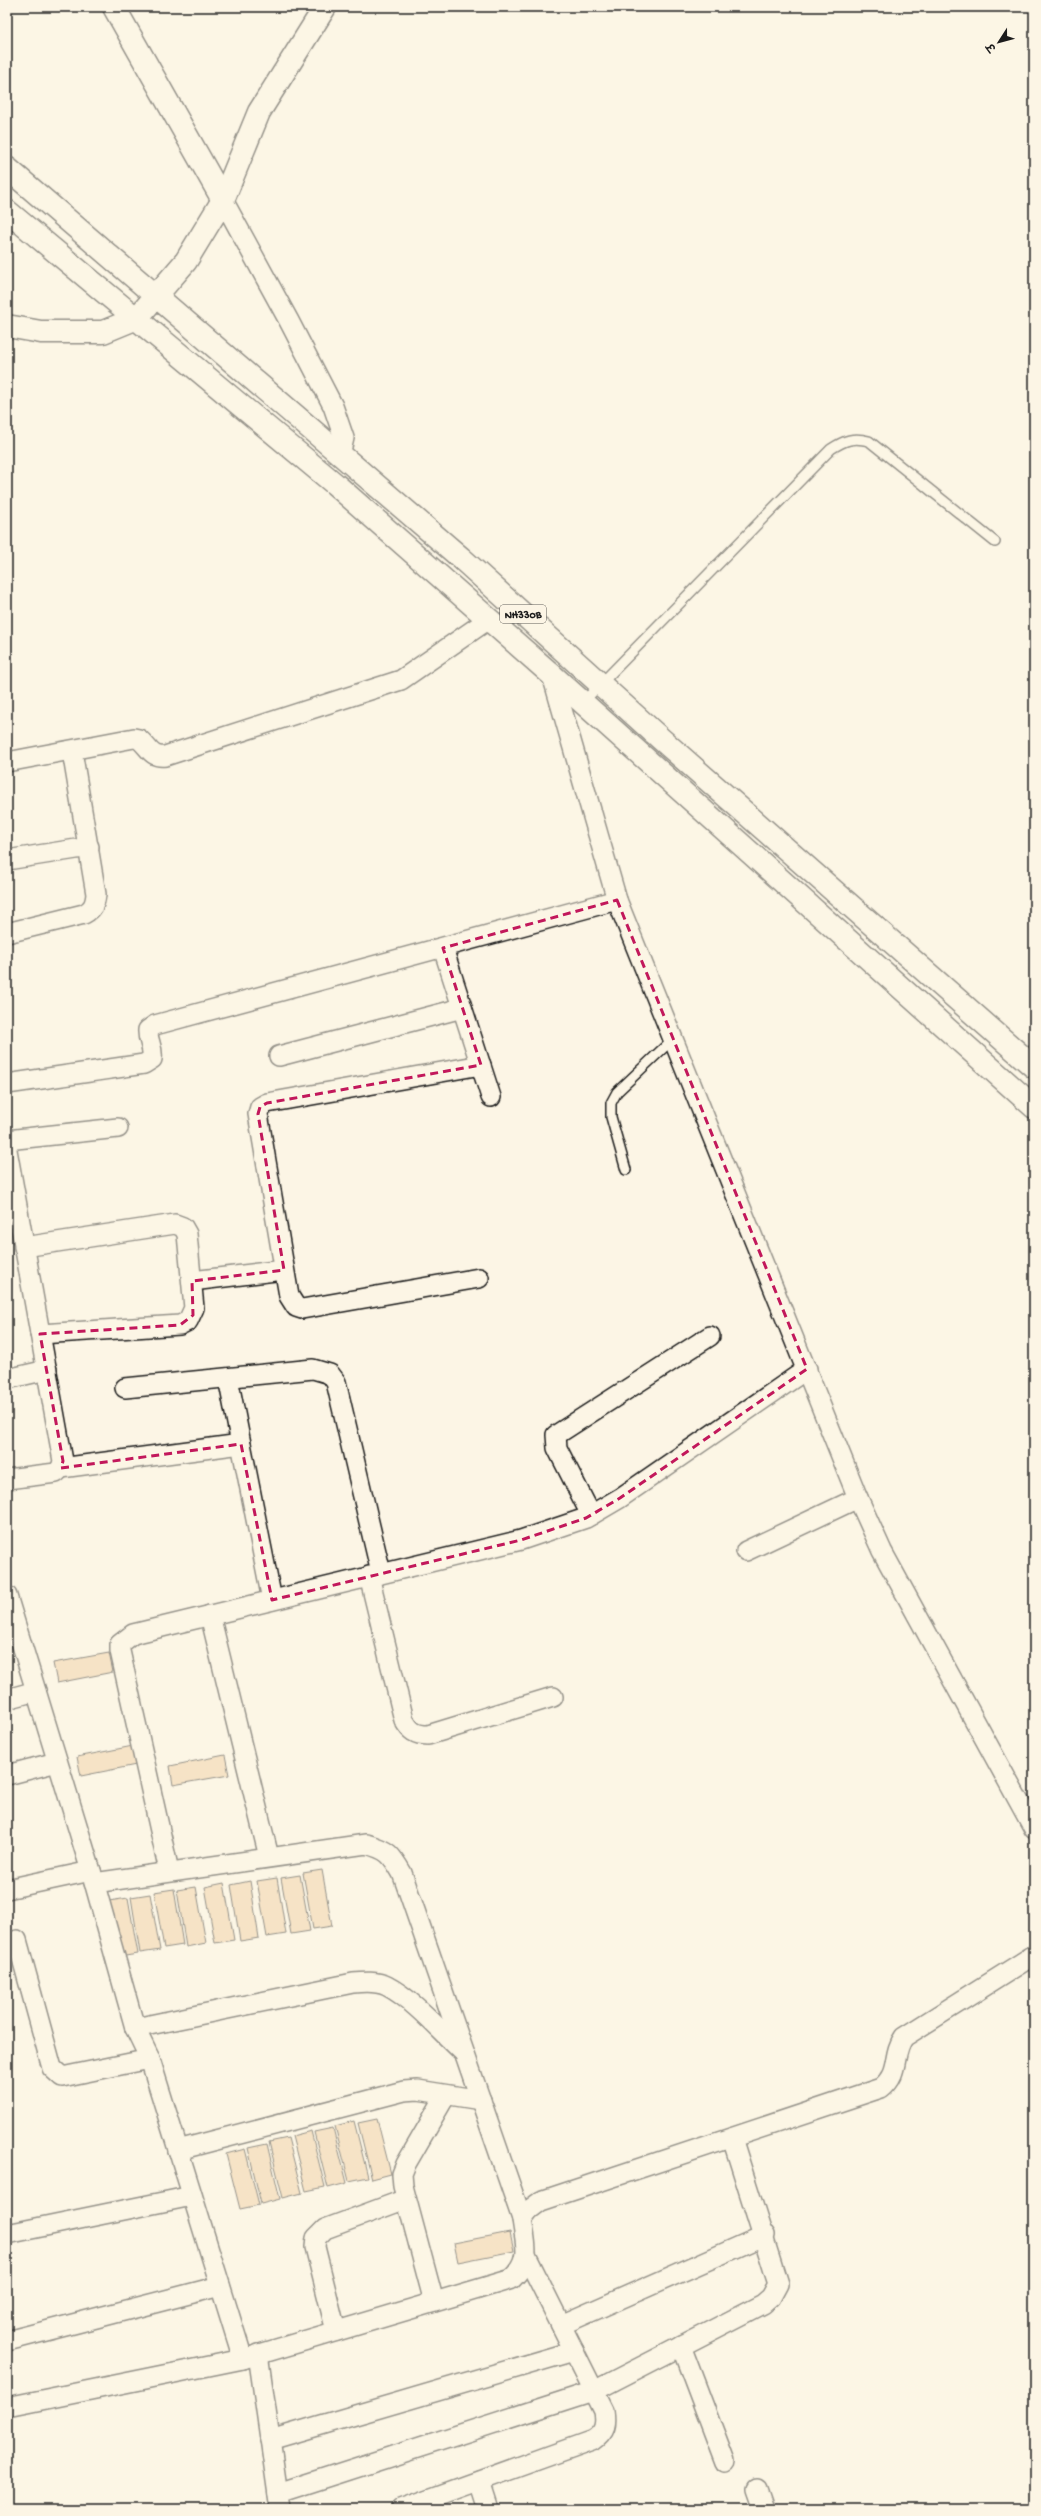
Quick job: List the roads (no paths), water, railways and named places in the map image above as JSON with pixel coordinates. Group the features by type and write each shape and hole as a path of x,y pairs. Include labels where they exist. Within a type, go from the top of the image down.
{"main road":[{"path":"114,7 223,200"},
{"path":"7,326 41,332 103,332 137,318 186,261 223,200 259,112 326,7"},
{"name":"NH330B","path":"7,168 461,558 599,683 1034,1067"},
{"name":"NH330B","path":"7,211 329,479 552,675 1034,1107"}],"street":[{"path":"223,200 290,321 333,406 344,438 340,455"},
{"path":"7,762 72,751 134,738 139,739 153,754 158,757 165,756 402,680 489,619"},
{"path":"552,675 617,900 858,1498 882,1551 1034,1829"},
{"path":"7,933 84,914 91,910 95,903 96,894 89,847 72,751"},
{"path":"7,860 89,847"},
{"path":"7,1084 144,1064 152,1058 153,1050 147,1037 148,1030 156,1025 617,900"},
{"path":"442,948 491,1097"},
{"path":"279,1056 462,1008"},
{"path":"479,1278 302,1310 296,1307 292,1302 284,1270 258,1114 260,1108 267,1103 481,1065"},
{"path":"7,1140 118,1128"},
{"path":"7,1150 12,1208 24,1247 63,1461 61,1468 56,1473 7,1479"},
{"path":"24,1247 175,1224 183,1227 187,1234 194,1308 193,1315 188,1321 180,1325 40,1334"},
{"path":"192,1281 284,1270"},
{"path":"591,1515 557,1448 556,1435 710,1336"},
{"path":"125,1388 313,1369 330,1374 336,1382 404,1720 409,1729 417,1735 428,1735 553,1697"},
{"path":"7,1379 47,1370"},
{"path":"169,1871 120,1644 133,1634 521,1540 591,1515 620,1498 807,1370"},
{"path":"228,1378 272,1600"},
{"path":"61,1468 240,1444"},
{"path":"746,1551 858,1498"},
{"path":"7,1598 58,1762 135,2028 150,2059 220,2286 251,2356 270,2440 279,2501 594,2391 763,2304 774,2294 778,2284 765,2235 732,2138"},
{"path":"210,1615 269,1857"},
{"path":"7,1699 36,1691"},
{"path":"7,1775 58,1762"},
{"path":"7,1889 92,1877 169,1871 366,1844 384,1849 394,1859 402,1873 522,2219 527,2257 604,2411 606,2423 602,2434 593,2440 401,2509"},
{"path":"17,1940 52,2068 56,2074 62,2077 150,2059"},
{"path":"522,2219 529,2210 541,2201 881,2088 891,2080 900,2044 904,2037 1034,1955"},
{"path":"135,2028 353,1983 369,1982 386,1986 402,1996 465,2054"},
{"path":"178,2150 404,2091 481,2100"},
{"path":"434,2302 406,2199 402,2174 406,2164 446,2095"},
{"path":"7,2234 192,2196"},
{"path":"336,2331 315,2247 316,2238 325,2229 406,2199"},
{"path":"561,2325 765,2235"},
{"path":"7,2407 251,2356 512,2279 522,2270 527,2257"},
{"path":"7,2341 220,2286"},
{"path":"682,2346 725,2462"},
{"path":"270,2440 574,2351"},
{"path":"480,2481 489,2509"},
{"path":"757,2490 764,2509"}],"lane":[{"path":"582,702 599,683 831,449 846,440 858,438 869,441 995,542"},
{"path":"626,1170 611,1117 611,1103 617,1092 673,1039"}]}
